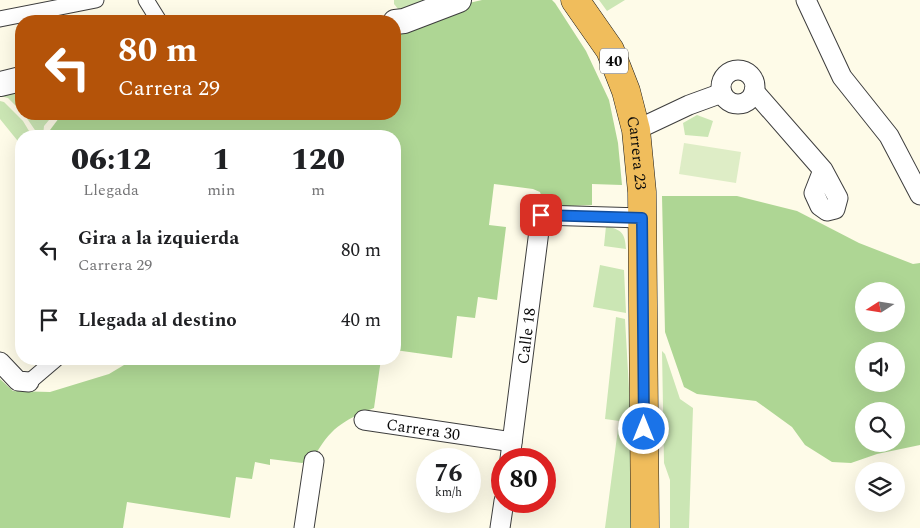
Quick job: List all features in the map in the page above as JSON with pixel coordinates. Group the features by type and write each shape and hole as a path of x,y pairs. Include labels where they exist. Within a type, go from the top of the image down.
{"highway":[{"name":"Carrera 23","path":"575,0 610,50 626,91 636,130 642,192 645,528"}],"street":[{"path":"20,15 96,0"},
{"path":"146,0 155,15"},
{"path":"401,20 459,0"},
{"path":"806,0 842,78 889,136 920,195"},
{"path":"0,19 15,16"},
{"path":"737,70 742,71 750,76 755,86 754,92 748,101 738,104 728,102 722,93 722,80 728,73 737,70"},
{"path":"0,84 15,80"},
{"path":"754,92 823,170"},
{"path":"636,130 689,105 722,93"},
{"name":"Calle 18","path":"511,448 541,215 642,218"},
{"path":"0,362 18,381 29,382 49,365"},
{"name":"Carrera 30","path":"364,420 501,448"},
{"path":"304,528 314,461"},
{"path":"500,528 502,513"}],"green space":[{"path":"394,0 438,0 403,15 394,4"},
{"path":"482,0 552,0 555,3 586,51 609,100 618,143 622,185 592,184 592,205 545,207 540,192 533,189 494,184 489,225 506,227 497,300 478,297 475,318 457,316 452,358 401,351 401,130 50,130 58,120 401,120 401,28"},
{"path":"599,0 625,0 607,11"},
{"path":"15,88 15,105 8,98 0,96 0,91"},
{"path":"0,101 4,102 15,113 15,120 22,120 28,130 15,130 15,138 0,119"},
{"path":"697,115 713,121 708,137 685,135 683,123"},
{"path":"28,120 49,120 44,126 44,130 35,130"},
{"path":"684,143 741,152 736,183 679,174"},
{"path":"662,196 737,196 797,211 859,243 913,264 920,263 920,445 905,448 905,402 855,402 855,452 887,452 851,463 832,462 805,445 792,427 756,401 697,394 684,387 665,332"},
{"path":"606,226 622,233 626,249 604,246"},
{"path":"600,265 624,270 626,313 593,307"},
{"path":"616,317 625,319 631,424 631,528 605,528 619,421 605,419"},
{"path":"662,351 665,354 680,399 693,408 689,528 670,528 670,480 664,463"},
{"path":"124,365 380,365 374,408 353,417 338,427 325,440 313,459 302,463 270,459 270,465 255,462 252,479 236,477 230,518 127,502 123,528 0,528 0,379 13,391 50,392 109,374"}],"route":[{"path":"541,215 642,218 644,429"}]}
